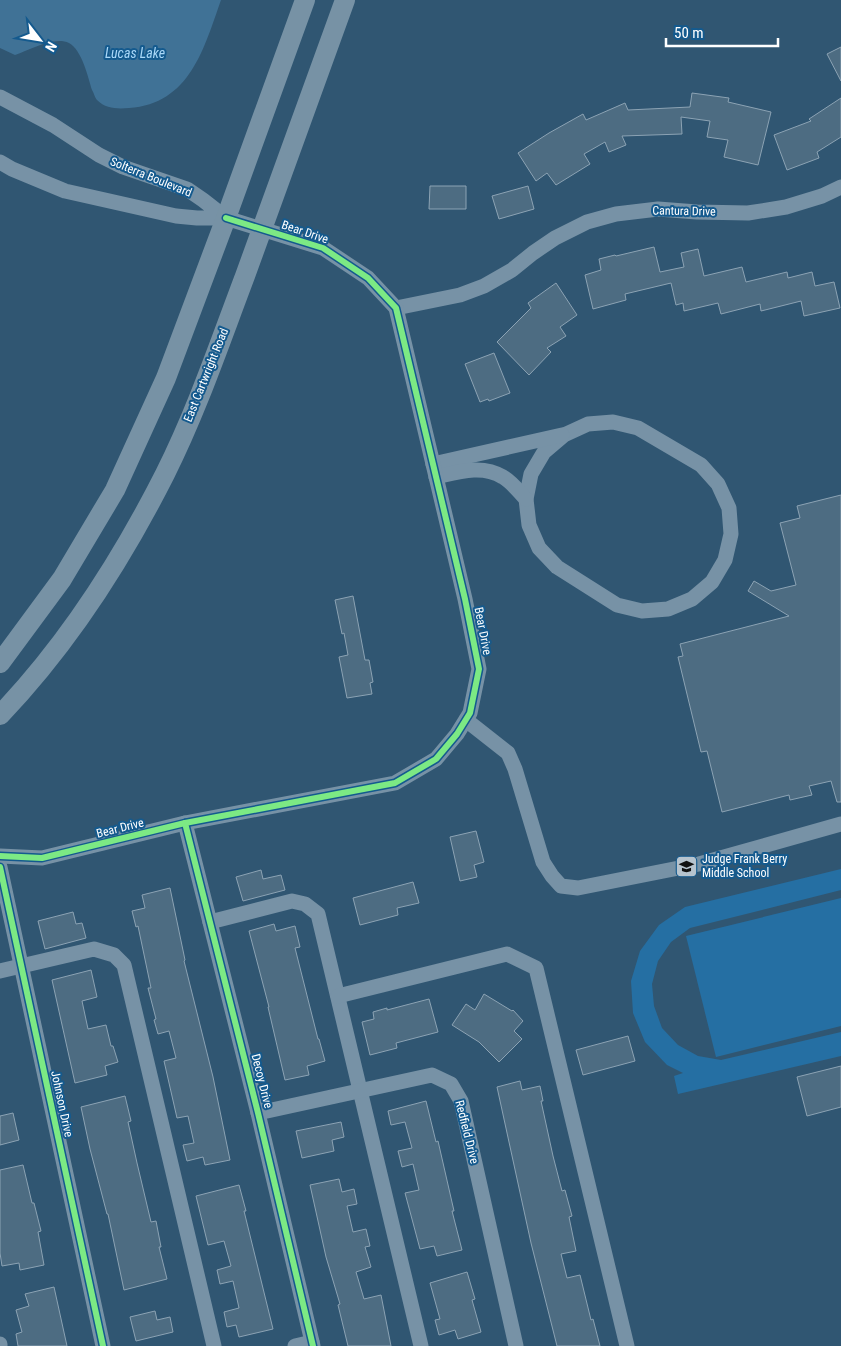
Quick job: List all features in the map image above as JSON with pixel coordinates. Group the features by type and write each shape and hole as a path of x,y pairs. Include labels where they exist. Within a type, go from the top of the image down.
{"main road":[{"path":"0,663 62,579 115,490 166,378 305,0"},
{"name":"East Cartwright Road","path":"0,715 70,633 117,562 165,473 204,385 345,0"}],"street":[{"name":"Solterra Boulevard","path":"0,97 123,167 188,189 226,218"},
{"name":"Solterra Boulevard","path":"0,162 12,169 65,190 176,216 226,218"},
{"name":"Cantura Drive","path":"396,308 460,294 484,286 512,270 555,238 587,222 616,214 658,209 748,213 786,207 822,196 841,187"},
{"name":"Bear Drive","path":"0,856 42,858 186,823 395,783 436,759 457,734 470,713 479,669 465,599 396,308 368,278 323,248 226,218"},
{"path":"435,470 564,435 588,424 613,422 638,428 701,465 718,484 729,508 731,534 726,560 712,582 692,599 668,609 642,611 617,605 557,567 539,548 529,525 526,499 531,474 544,452 564,435"},
{"path":"435,470 475,469 492,472 503,476 526,499"},
{"path":"466,720 508,753 515,769 544,862 552,876 561,886 578,888 699,864 841,824"},
{"name":"Decoy Drive","path":"186,823 258,1112 313,1344"},
{"name":"Johnson Drive","path":"0,867 102,1346"},
{"path":"210,922 292,901 305,904 318,914 421,1346"},
{"path":"0,971 94,949 114,955 124,965 214,1346"},
{"path":"338,996 507,954 536,968 627,1346"},
{"name":"Redfield Drive","path":"258,1112 432,1075 451,1084 461,1101 516,1346"},
{"path":"295,1346 313,1344"}],"shaded area":[{"path":"841,869 841,890 690,928 671,942 658,961 652,984 654,1006 662,1028 678,1045 698,1056 721,1060 841,1032 841,1056 678,1094 674,1076 683,1073 667,1065 645,1042 633,1013 631,981 640,951 659,925 685,907"},
{"path":"841,898 841,1026 716,1057 686,936"}],"water":[{"name":"Lucas Lake","path":"0,0 221,0 201,54 192,70 180,85 167,96 150,104 129,108 112,108 96,99 78,51 69,43 63,41 49,42 15,55 0,48"}],"building":[{"path":"841,47 841,81 827,54"},
{"path":"692,93 729,98 728,102 771,112 758,165 724,157 728,140 707,137 710,121 681,117 682,134 622,136 626,145 609,152 605,142 584,154 590,164 556,185 547,173 536,181 518,153 583,114 586,120 625,103 628,110 690,107"},
{"path":"841,98 841,137 817,152 819,158 787,170 774,135 811,121 809,119"},
{"path":"430,186 466,186 466,209 429,209"},
{"path":"528,186 534,209 499,219 492,196"},
{"path":"654,247 660,272 684,267 681,253 698,249 704,276 742,267 746,282 787,272 788,278 812,272 815,286 834,282 840,308 804,316 801,301 761,311 760,304 721,314 718,303 684,311 683,303 676,305 671,283 625,294 626,300 593,309 585,275 601,270 599,259"},
{"path":"556,283 577,315 560,327 566,336 547,348 551,352 529,375 497,342 531,308 528,303"},
{"path":"494,353 510,393 489,401 488,399 480,402 465,364"},
{"path":"841,495 841,802 837,802 831,781 809,786 812,795 790,800 789,795 722,812 707,751 701,752 678,657 683,656 680,644 789,616 748,591 754,581 771,591 796,585 780,523 800,518 797,506"},
{"path":"353,596 365,660 369,660 373,682 370,683 372,694 347,698 339,657 348,655 335,600"},
{"path":"476,831 484,862 474,865 477,877 460,881 450,837"},
{"path":"261,870 263,879 281,875 285,890 243,901 236,877"},
{"path":"413,882 419,903 397,908 398,915 360,925 353,898"},
{"path":"170,888 184,961 213,1077 230,1160 205,1165 203,1157 187,1161 183,1145 194,1143 188,1116 177,1118 164,1061 176,1058 169,1031 158,1034 138,926 136,927 132,911 145,908 142,895"},
{"path":"73,912 76,924 82,923 86,938 45,949 38,921"},
{"path":"274,924 276,931 295,926 300,947 295,948 325,1061 307,1066 309,1075 285,1080 269,1007 249,931"},
{"path":"91,970 97,997 82,1001 88,1029 106,1025 111,1046 113,1046 118,1062 105,1066 107,1075 75,1083 52,980"},
{"path":"484,994 513,1010 523,1021 514,1031 522,1039 499,1062 479,1042 452,1025 466,1004 475,1010"},
{"path":"429,999 438,1032 396,1043 397,1048 370,1055 362,1022 374,1019 373,1012"},
{"path":"628,1036 635,1061 583,1075 576,1050"},
{"path":"841,1066 841,1107 807,1116 797,1077"},
{"path":"520,1081 522,1090 540,1086 543,1101 541,1101 553,1156 562,1191 565,1190 572,1216 569,1217 576,1251 561,1254 567,1278 580,1275 591,1320 593,1319 600,1346 557,1346 531,1243 497,1087"},
{"path":"125,1096 131,1121 128,1122 137,1163 151,1222 156,1221 161,1247 159,1247 167,1279 124,1290 108,1214 90,1149 81,1107"},
{"path":"426,1101 436,1142 438,1141 462,1250 437,1256 434,1246 420,1249 405,1193 419,1190 413,1164 402,1167 398,1151 412,1148 405,1122 391,1125 388,1111"},
{"path":"13,1113 19,1140 0,1145 0,1116"},
{"path":"341,1122 344,1137 332,1140 334,1151 302,1158 296,1131"},
{"path":"23,1165 41,1231 38,1232 44,1265 20,1270 19,1263 2,1266 0,1253 0,1170"},
{"path":"339,1179 342,1192 354,1189 357,1204 347,1206 353,1232 366,1229 370,1246 365,1247 371,1267 356,1272 364,1299 381,1295 391,1346 348,1346 338,1305 340,1304 326,1257 310,1185"},
{"path":"239,1185 273,1329 239,1337 236,1325 227,1327 224,1312 239,1308 233,1281 220,1284 217,1270 231,1266 224,1241 208,1245 196,1196"},
{"path":"467,1272 475,1299 472,1300 481,1332 458,1339 455,1330 439,1335 435,1320 440,1319 430,1283"},
{"path":"54,1287 67,1346 18,1346 16,1334 22,1332 16,1310 29,1306 25,1294"},
{"path":"155,1311 157,1320 170,1317 173,1332 136,1341 130,1317"}],"cycle path":[{"path":"0,856 42,858 185,823 395,783 436,759 457,734 470,713 479,669 465,599 396,308 368,278 323,248 226,218"},
{"path":"185,823 258,1113 313,1346"},
{"path":"0,867 103,1346"}],"place":[{"name":"Judge Frank Berry Middle School","path":"686,866"}]}
